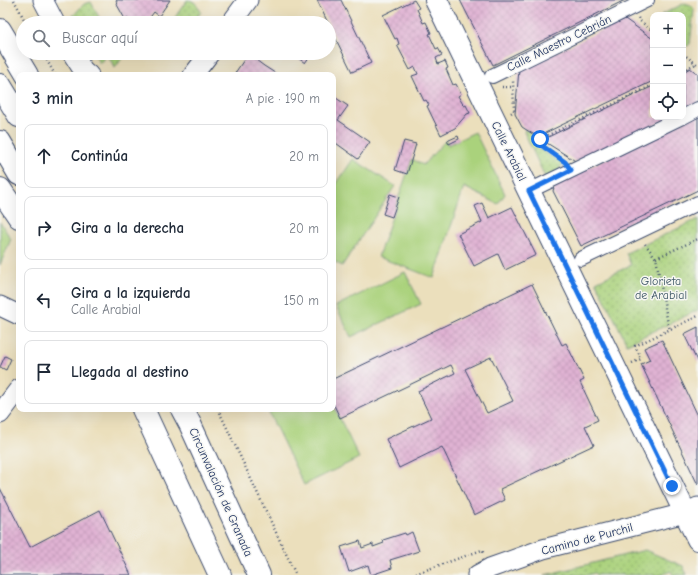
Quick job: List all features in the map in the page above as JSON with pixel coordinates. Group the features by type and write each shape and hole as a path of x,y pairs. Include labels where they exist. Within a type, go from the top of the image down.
{"main road":[{"name":"Calle Arabial","path":"436,0 529,191 692,510 698,539"},
{"path":"0,30 16,57"},
{"path":"18,60 25,72"},
{"path":"0,85 16,111"},
{"path":"0,142 16,169"},
{"path":"0,189 16,213"},
{"path":"144,412 220,575"},
{"name":"Circunvalación de Granada","path":"184,412 259,575"}],"street":[{"path":"43,0 51,16"},
{"path":"236,16 248,0"},
{"name":"Calle Maestro Cebrián","path":"492,76 647,0"},
{"path":"77,60 85,72"},
{"path":"195,72 205,60"},
{"path":"686,115 698,109"},
{"path":"529,191 676,120"},
{"path":"581,259 698,203"},
{"path":"0,306 16,314"},
{"path":"0,414 16,393"},
{"name":"Camino de Purchil","path":"483,572 543,549 692,510"}],"path":[{"path":"14,0 22,16"},
{"path":"686,56 697,65"},
{"path":"46,60 53,72"},
{"path":"686,69 697,65"},
{"path":"510,67 513,73 514,87 514,111 510,113"},
{"path":"571,170 565,162 541,145 540,139 650,86"},
{"path":"498,89 502,87 514,87"},
{"path":"670,329 656,258 698,239"},
{"path":"632,363 641,359 634,346 698,316"},
{"path":"219,412 296,575"},
{"path":"412,575 482,550 483,572"}],"green space":[{"path":"187,0 194,2 201,12 198,16 176,16"},
{"path":"91,2 98,16 73,16 84,4"},
{"path":"685,3 691,5 694,9 690,44 688,46 686,46 686,12 667,12"},
{"path":"110,60 121,60 115,68"},
{"path":"525,129 535,136 537,148 561,162 562,165 557,173 546,179 524,132"},
{"path":"475,132 505,194 498,204 464,187 434,278 378,257 412,159 423,165 446,140 448,145"},
{"path":"353,159 395,186 342,266 336,263 336,184"},
{"name":"Glorieta de Arabial","path":"698,219 698,310 627,344 596,282 631,265 626,253"},
{"path":"0,222 11,239 0,265"},
{"path":"405,272 421,304 351,337 336,306"},
{"path":"336,410 359,458 304,485 268,412 336,412"},
{"path":"645,550 683,566 687,575 673,575 671,571 662,575 596,575 595,573 588,575 545,575"}],"building":[{"path":"116,0 170,0 159,16 154,12 151,16 123,16 116,3"},
{"path":"317,0 341,0 371,63 352,72 336,39 336,16 325,16"},
{"path":"414,0 419,8 417,9 423,23 426,22 431,33 429,34 436,49 438,48 442,55 436,58 438,64 445,61 448,68 446,69 453,85 456,84 461,94 458,96 464,106 466,105 470,113 467,114 455,128 441,135 427,106 429,105 426,100 424,101 412,76 418,74 415,67 410,70 397,45 399,44 397,38 395,39 383,15"},
{"path":"460,0 625,0 493,65"},
{"path":"625,19 650,37 650,82 543,134 544,136 539,138 522,127 515,114 519,70"},
{"path":"244,60 256,60 273,72 236,72"},
{"path":"690,68 698,74 698,105 686,111 686,84 686,70"},
{"path":"650,87 650,120 666,120 577,162 542,140"},
{"path":"336,98 348,106 338,120 370,142 358,159 336,143"},
{"path":"698,114 698,190 581,246 553,191 555,184"},
{"path":"458,136 459,139 449,144 447,141"},
{"path":"404,141 416,144 407,174 395,170"},
{"path":"390,194 399,197 392,217 383,214"},
{"path":"482,203 489,218 512,207 536,255 505,270 498,254 474,266 458,234 482,222 475,206"},
{"path":"532,284 562,345 566,343 584,380 580,382 598,420 585,426 594,445 500,489 505,500 474,515 442,447 399,468 386,439 431,418 418,391 455,373 451,365 340,418 336,409 336,378","holes":["491,357 513,401 487,413 465,369"]},
{"path":"698,327 698,363 684,334"},
{"path":"662,340 698,416 698,485 641,364 650,360 644,348"},
{"path":"5,356 11,359 6,370 0,367"},
{"path":"0,488 30,547 100,510 131,575 0,575"},
{"path":"412,532 419,551 390,560 392,568 371,575 368,565 349,572 341,547 360,541 362,548 373,544 373,547 384,543 383,540 405,533 406,535"}],"route":[{"path":"540,139 541,145 565,162 571,170 529,191 672,486"}]}
